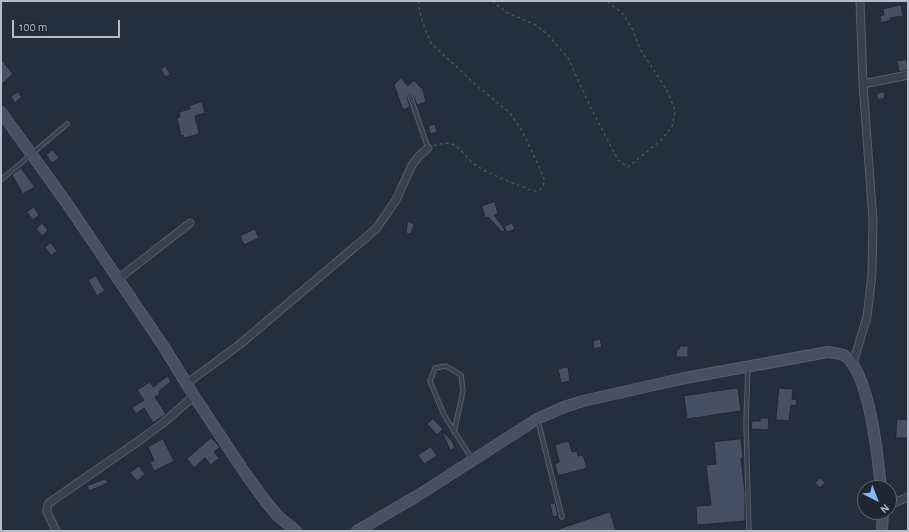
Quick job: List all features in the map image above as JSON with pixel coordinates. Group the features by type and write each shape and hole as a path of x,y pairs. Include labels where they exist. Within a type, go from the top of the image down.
{"main road":[{"path":"1,112 118,279 164,347 186,384 266,502 278,516 296,531"},
{"path":"357,531 417,496 537,420 564,407 583,401 685,378 828,352 845,356 857,372 869,406 874,430 880,480"},
{"path":"882,531 883,520"}],"street":[{"path":"852,364 867,317 872,274 873,220 863,84 860,1"},
{"path":"863,84 908,75"},
{"path":"186,384 250,336 376,229 396,200 412,165 418,156 428,148"},
{"path":"118,279 190,223"},
{"path":"56,531 47,512 49,503 140,440 163,423 194,396"},
{"path":"897,502 908,497"}],"lane":[{"path":"410,96 428,148"},
{"path":"1,180 67,124"},
{"path":"454,432 463,391 461,375 446,366 435,368 430,381 444,415 454,432 472,460"},
{"path":"748,366 746,430 749,531"},
{"path":"537,420 562,517"}],"path":[{"path":"419,1 419,9 425,29 432,43 476,85 510,113 521,129 544,179 543,187 538,191 533,191 493,175 474,164 459,149 451,144 440,143 428,148"},
{"path":"492,1 506,12 536,25 549,36 568,58 589,104 618,160 628,167 660,141 672,127 675,111 668,92 640,50 633,30 624,14 607,1"}],"building":[{"path":"901,5 903,16 890,18 891,20 881,23 880,16 884,15 883,9"},
{"path":"1,59 13,74 1,85"},
{"path":"907,60 908,70 899,72 897,61"},
{"path":"166,66 170,75 165,77 161,69"},
{"path":"401,78 408,86 414,80 421,88 422,87 426,102 417,105 413,95 409,93 407,97 410,107 403,110 394,85"},
{"path":"18,92 22,97 15,103 11,97"},
{"path":"884,92 885,98 878,100 876,94"},
{"path":"202,102 205,113 195,116 199,134 184,138 183,135 181,136 177,118 180,117 179,112 190,109 189,106"},
{"path":"435,124 437,132 430,134 428,126"},
{"path":"53,150 59,158 52,163 46,155"},
{"path":"21,168 35,187 23,194 12,175"},
{"path":"495,202 498,214 494,215 505,230 502,232 488,217 485,218 482,206"},
{"path":"34,207 39,215 33,220 27,212"},
{"path":"408,221 414,224 411,234 406,233"},
{"path":"42,223 48,230 42,236 36,229"},
{"path":"512,223 515,229 507,232 504,227"},
{"path":"255,229 259,238 244,245 240,236"},
{"path":"51,243 57,251 51,256 45,247"},
{"path":"96,276 105,291 97,296 88,280"},
{"path":"600,339 602,347 594,349 593,341"},
{"path":"679,346 688,346 688,357 676,357"},
{"path":"568,367 570,381 561,383 558,369"},
{"path":"168,376 171,382 159,391 160,394 155,397 166,414 153,423 144,408 136,414 132,408 144,400 137,390 150,382 153,387"},
{"path":"738,388 741,411 687,419 684,396"},
{"path":"779,388 793,389 792,399 797,400 796,406 791,405 789,421 776,420"},
{"path":"760,418 769,418 768,430 751,429 752,421 760,421"},
{"path":"433,419 443,429 437,435 427,424"},
{"path":"897,419 908,420 908,438 896,438"},
{"path":"444,433 452,441 455,448 450,450 443,434"},
{"path":"211,438 220,447 214,452 219,458 211,465 205,458 194,468 187,459"},
{"path":"163,439 174,461 154,471 150,463 154,460 148,447"},
{"path":"741,439 743,457 741,458 745,493 745,521 697,525 696,506 711,505 706,465 716,464 714,442"},
{"path":"569,441 572,452 577,451 578,456 583,455 587,468 558,476 555,464 559,462 555,445"},
{"path":"431,447 437,456 424,464 418,455"},
{"path":"139,466 145,474 137,481 130,473"},
{"path":"821,478 825,483 820,488 815,483"},
{"path":"106,479 108,483 89,491 87,486"},
{"path":"555,503 558,516 553,517 550,504"},
{"path":"610,512 616,531 557,531 557,530"}]}
